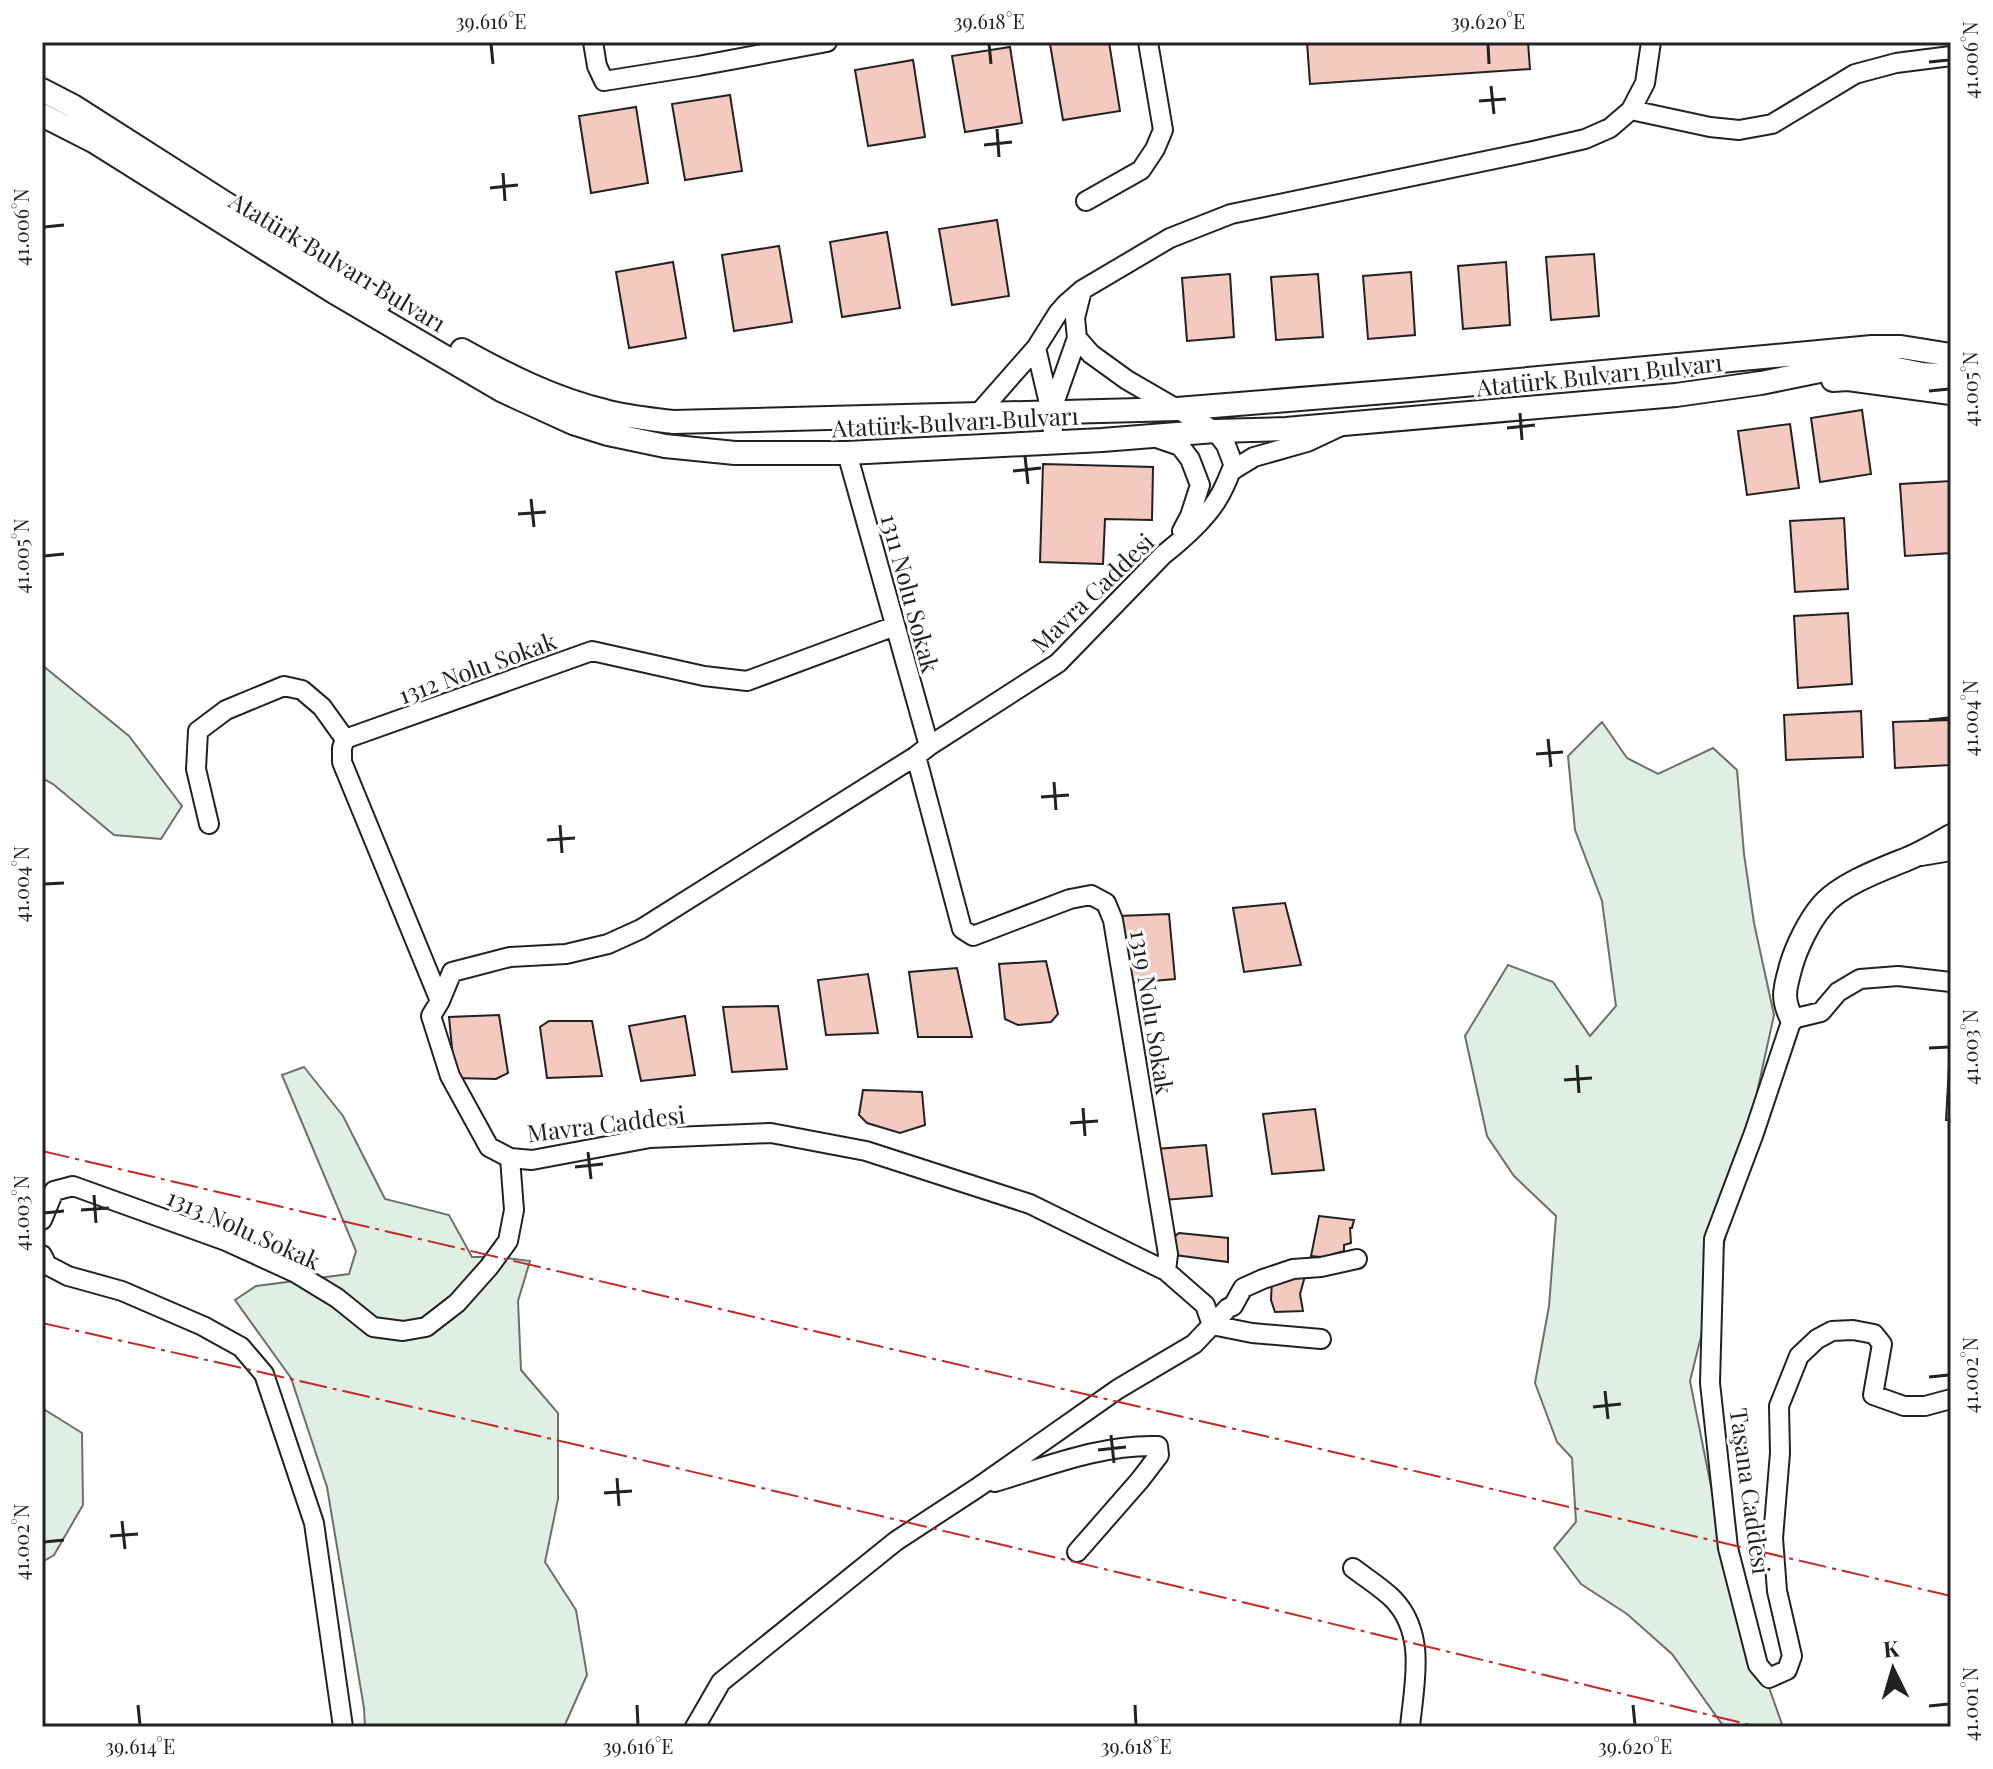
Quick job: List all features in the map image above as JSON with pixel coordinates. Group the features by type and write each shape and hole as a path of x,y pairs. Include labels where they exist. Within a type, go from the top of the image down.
{"street":[{"path":"593,42 597,66 604,81 827,42"},
{"path":"1086,201 1141,170 1163,130 1148,42"},
{"path":"977,415 1036,348 1058,313 1082,290 1170,238 1231,214 1585,139 1610,128 1631,110 1645,83 1651,42"},
{"path":"1631,110 1739,130 1772,124 1855,74 1896,63 1951,56"},
{"name":"Atatürk Bulvarı Bulvarı","path":"42,90 73,106 399,314 508,376 563,399 606,412 673,422 1177,409 1872,347 1901,347 1951,355"},
{"name":"Atatürk Bulvarı Bulvarı","path":"42,115 95,142 334,292 503,391 573,423 665,446 735,453 847,453 1154,437 1286,429 1676,395 1761,383 1844,366 1882,366 1951,376"},
{"path":"1051,412 1077,338 1075,318 1082,290"},
{"path":"1077,338 1105,365 1127,380 1215,431 1231,457 1235,469 1231,471"},
{"path":"1036,348 1051,412 1054,442"},
{"path":"1817,370 1823,378 1832,380 1848,379 1951,393"},
{"path":"1231,471 1254,457 1307,442 1347,424"},
{"name":"Mavra Caddesi","path":"1154,437 1180,446 1190,459 1200,485 1176,545"},
{"name":"1311 Nolu Sokak","path":"847,453 895,626 923,751"},
{"name":"Mavra Caddesi","path":"1212,1325 1205,1305 1166,1271 1030,1204 866,1151 771,1133 650,1138 532,1160 510,1158 489,1147 450,1076 431,1016 452,972 510,957 566,954 608,944 641,929 1058,663 1210,511 1231,471"},
{"name":"1312 Nolu Sokak","path":"345,739 592,651 704,676 747,681 895,626"},
{"path":"209,824 196,769 198,731 226,710 284,686 302,690 322,707 345,739 342,762 440,1001"},
{"name":"1319 Nolu Sokak","path":"923,751 962,929 973,936 1070,899 1091,895 1106,903 1113,920 1166,1238 1166,1271"},
{"name":"Taşana Caddesi","path":"1951,836 1850,885 1822,905 1796,949 1784,990 1785,1006 1792,1019 1714,1239 1710,1383 1728,1548 1758,1665 1769,1678 1787,1670 1792,1656 1777,1591 1773,1538 1780,1453 1779,1406 1799,1356 1817,1339 1832,1331 1853,1330 1874,1334 1882,1344 1873,1395 1904,1406 1925,1406 1951,1399"},
{"path":"1910,858 1951,851"},
{"path":"1792,1019 1821,1012 1838,992 1860,979 1898,976 1951,982"},
{"name":"1313 Nolu Sokak","path":"42,1220 54,1191 73,1186 104,1195 226,1241 296,1273 337,1298 373,1327 403,1331 426,1327 457,1303 508,1241 514,1210 510,1158"},
{"path":"42,1255 47,1265 68,1276 122,1291 203,1326 241,1347 264,1374 314,1523 343,1727"},
{"path":"695,1727 721,1682 896,1541 1118,1389 1194,1344 1233,1306 1243,1288 1293,1269 1357,1259"},
{"path":"1212,1325 1252,1333 1321,1339"},
{"path":"977,1488 1087,1454 1133,1445 1158,1446 1159,1455 1140,1480 1077,1552"},
{"path":"1353,1568 1393,1600 1409,1622 1414,1635 1416,1663 1410,1727"}],"green space":[{"path":"42,665 129,736 182,806 161,839 114,835 42,778"},
{"path":"1602,722 1627,758 1658,774 1713,748 1737,770 1754,923 1774,1015 1723,1248 1690,1381 1728,1572 1783,1727 1724,1727 1672,1654 1627,1614 1581,1584 1554,1548 1576,1522 1572,1458 1557,1442 1535,1383 1549,1306 1556,1216 1514,1176 1487,1136 1465,1036 1508,965 1553,982 1590,1036 1616,1006 1602,901 1575,830 1568,756"},
{"path":"304,1067 343,1116 385,1199 449,1215 472,1257 530,1261 518,1301 521,1370 558,1413 558,1499 545,1562 576,1610 587,1675 564,1727 365,1727 327,1487 291,1378 235,1300 256,1286 349,1274 356,1251 282,1075"},
{"path":"42,1408 82,1433 83,1505 54,1555 42,1562"}],"building":[{"path":"1109,42 1120,111 1063,120 1050,44"},
{"path":"1307,42 1528,42 1530,69 1310,84"},
{"path":"1010,47 1022,123 965,132 952,56"},
{"path":"913,60 925,137 868,146 855,70"},
{"path":"730,95 742,171 685,180 672,104"},
{"path":"636,107 648,183 591,193 579,116"},
{"path":"997,220 1009,296 952,305 939,229"},
{"path":"887,232 900,308 842,317 830,242"},
{"path":"779,246 792,322 734,331 722,255"},
{"path":"1594,254 1599,316 1551,320 1546,257"},
{"path":"673,262 686,338 629,348 616,272"},
{"path":"1506,262 1510,325 1463,329 1458,266"},
{"path":"1411,272 1415,335 1368,339 1363,276"},
{"path":"1230,274 1234,337 1187,341 1182,278"},
{"path":"1318,274 1323,337 1276,340 1271,277"},
{"path":"1862,410 1871,474 1820,482 1811,418"},
{"path":"1790,424 1799,488 1747,495 1738,431"},
{"path":"1043,464 1153,467 1152,520 1105,519 1103,564 1040,562"},
{"path":"1951,481 1951,553 1905,556 1900,484"},
{"path":"1844,518 1848,589 1795,592 1790,521"},
{"path":"1848,613 1852,684 1798,688 1794,616"},
{"path":"1861,711 1863,757 1786,760 1784,715"},
{"path":"1951,720 1951,765 1895,768 1893,722"},
{"path":"1285,903 1301,965 1244,972 1233,908"},
{"path":"1169,914 1175,979 1130,983 1119,916"},
{"path":"1046,961 1058,1014 1051,1022 1018,1025 1005,1019 999,964"},
{"path":"957,968 972,1037 918,1037 909,972"},
{"path":"868,974 878,1033 826,1035 818,980"},
{"path":"778,1006 787,1069 732,1072 723,1007"},
{"path":"499,1015 508,1073 496,1079 455,1078 449,1017"},
{"path":"685,1016 695,1075 641,1081 629,1026"},
{"path":"549,1021 592,1021 602,1076 547,1078 540,1027"},
{"path":"1949,1066 1951,1120 1946,1120"},
{"path":"863,1090 922,1092 925,1125 900,1133 867,1123 859,1115"},
{"path":"1315,1109 1324,1170 1272,1174 1263,1114"},
{"path":"1206,1145 1212,1196 1164,1200 1156,1149"},
{"path":"1319,1216 1354,1220 1350,1228 1351,1243 1344,1245 1344,1251 1330,1258 1311,1256"},
{"path":"1179,1233 1228,1238 1228,1262 1175,1255 1174,1237"},
{"path":"1305,1276 1300,1294 1303,1311 1275,1312 1271,1300 1272,1279"}],"power":[{"path":"42,1151 1951,1596"},
{"path":"42,1323 901,1521 1759,1727"}]}
